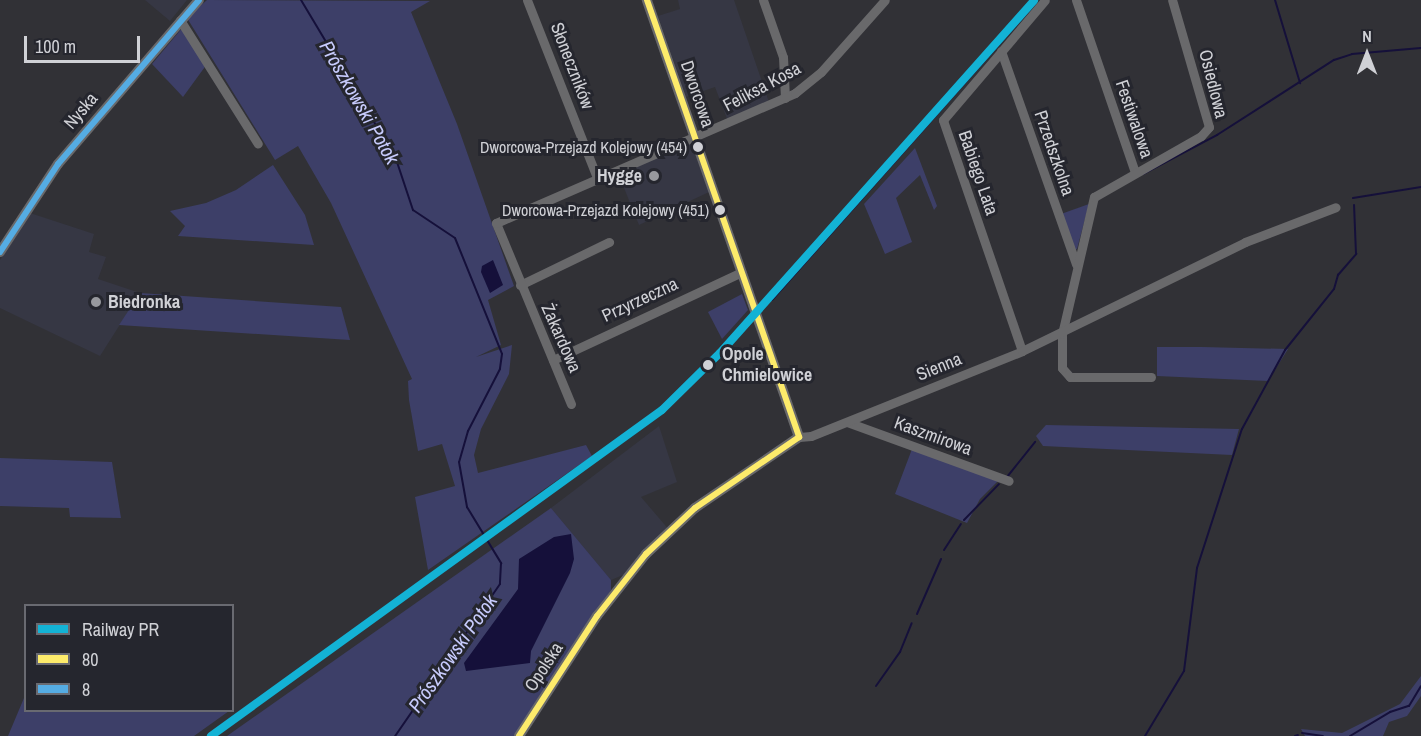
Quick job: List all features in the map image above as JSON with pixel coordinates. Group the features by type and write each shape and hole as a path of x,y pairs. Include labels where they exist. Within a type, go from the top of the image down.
{"street":[{"name":"Nyska","path":"0,252 57,164 199,0"},
{"name":"Słoneczników","path":"528,0 597,178"},
{"name":"Dworcowa","path":"647,0 799,437"},
{"path":"763,0 783,57 785,98"},
{"name":"Feliksa Kosa","path":"530,208 785,98 821,72 885,0"},
{"name":"Babiego Lata","path":"1022,351 943,120 1045,0"},
{"name":"Festiwalowa","path":"1076,0 1135,172 1094,197 1076,266 1062,334 1062,368 1070,377 1151,377"},
{"name":"Osiedlowa","path":"1135,172 1201,136 1209,127 1172,0"},
{"path":"180,20 258,144"},
{"name":"Przedszkolna","path":"1001,51 1076,266"},
{"name":"Sienna","path":"597,616 646,554 695,508 799,437 847,422 1062,334 1245,242 1336,207"},
{"name":"Żakardowa","path":"530,208 496,223 571,404"},
{"path":"520,285 609,242"},
{"name":"Przyrzeczna","path":"553,360 742,272"},
{"name":"Kaszmirowa","path":"847,422 1009,481"},
{"name":"Opolska","path":"519,736 597,616"}],"shaded area":[{"path":"145,0 187,0 170,21"},
{"path":"207,0 430,1 411,12 457,124 514,286 488,300 501,345 476,357 512,345 509,374 481,429 474,455 478,473 586,445 592,456 428,570 415,497 455,486 442,444 418,451 409,400 408,381 412,379 331,203 298,146 275,160 187,18"},
{"path":"678,0 734,0 770,105 729,124 715,87 686,97 658,16 680,9"},
{"path":"183,27 207,64 183,97 152,64"},
{"path":"691,142 709,192 639,225 618,173"},
{"path":"915,148 937,206 934,210 920,175 896,198 912,242 885,254 864,204"},
{"path":"273,165 305,215 314,245 178,236 185,226 170,211 206,203 236,190"},
{"path":"1089,204 1077,249 1075,250 1061,214"},
{"path":"30,213 94,234 89,252 106,257 98,279 140,293 100,356 0,308 0,260"},
{"path":"493,260 503,285 490,293 481,272 482,266"},
{"path":"140,293 341,307 350,340 119,325"},
{"path":"742,294 748,310 722,339 708,312"},
{"path":"1157,347 1288,349 1268,381 1157,376"},
{"path":"1046,425 1239,429 1232,455 1043,446 1036,436"},
{"path":"659,426 677,482 641,497 670,531 630,572 611,580 551,508"},
{"path":"912,449 1000,479 980,499 967,523 895,494"},
{"path":"0,458 112,462 121,518 70,517 69,508 0,506"},
{"path":"551,508 611,580 611,590 518,736 227,736"},
{"path":"571,534 574,559 570,573 531,651 530,663 466,671 464,663 518,589 519,559 554,537"},
{"path":"1421,676 1421,696 1407,716 1389,722 1383,736 1305,736 1301,729 1342,733 1400,704"},
{"path":"24,698 24,712 228,712 194,736 8,736"}],"waterway":[{"name":"Prószkowski Potok","path":"301,0 396,159 413,210 455,238 502,354 500,369 468,431 459,462 467,507 501,563 500,584 395,736"},
{"path":"1275,0 1300,83"},
{"path":"772,300 1035,4"},
{"path":"1143,174 1217,135 1334,60 1352,54 1421,48"},
{"path":"1353,198 1421,187"},
{"path":"1145,736 1184,671 1197,568 1242,429 1285,350 1334,289 1338,275 1356,254 1354,205"},
{"path":"1007,477 1035,442"},
{"path":"964,520 999,484"},
{"path":"944,550 961,524"},
{"path":"917,614 941,559"},
{"path":"876,686 900,652 912,623"},
{"path":"1350,736 1390,712 1409,706 1421,686"},
{"path":"1302,733 1323,736"}],"rail line":[{"name":"PR","path":"211,736 662,410 720,353 1034,0"}],"transit line":[{"name":"8","path":"0,252 58,164 199,0"},
{"name":"80","path":"647,0 799,437"},
{"name":"80","path":"519,736 597,616 646,554 695,508 799,437"}],"place":[{"name":"Dworcowa-Przejazd Kolejowy (454)","path":"698,147"},
{"name":"Hygge","path":"654,176"},
{"name":"Dworcowa-Przejazd Kolejowy (451)","path":"720,210"},
{"name":"Biedronka","path":"96,302"},
{"name":"Opole Chmielowice","path":"708,365"}]}
